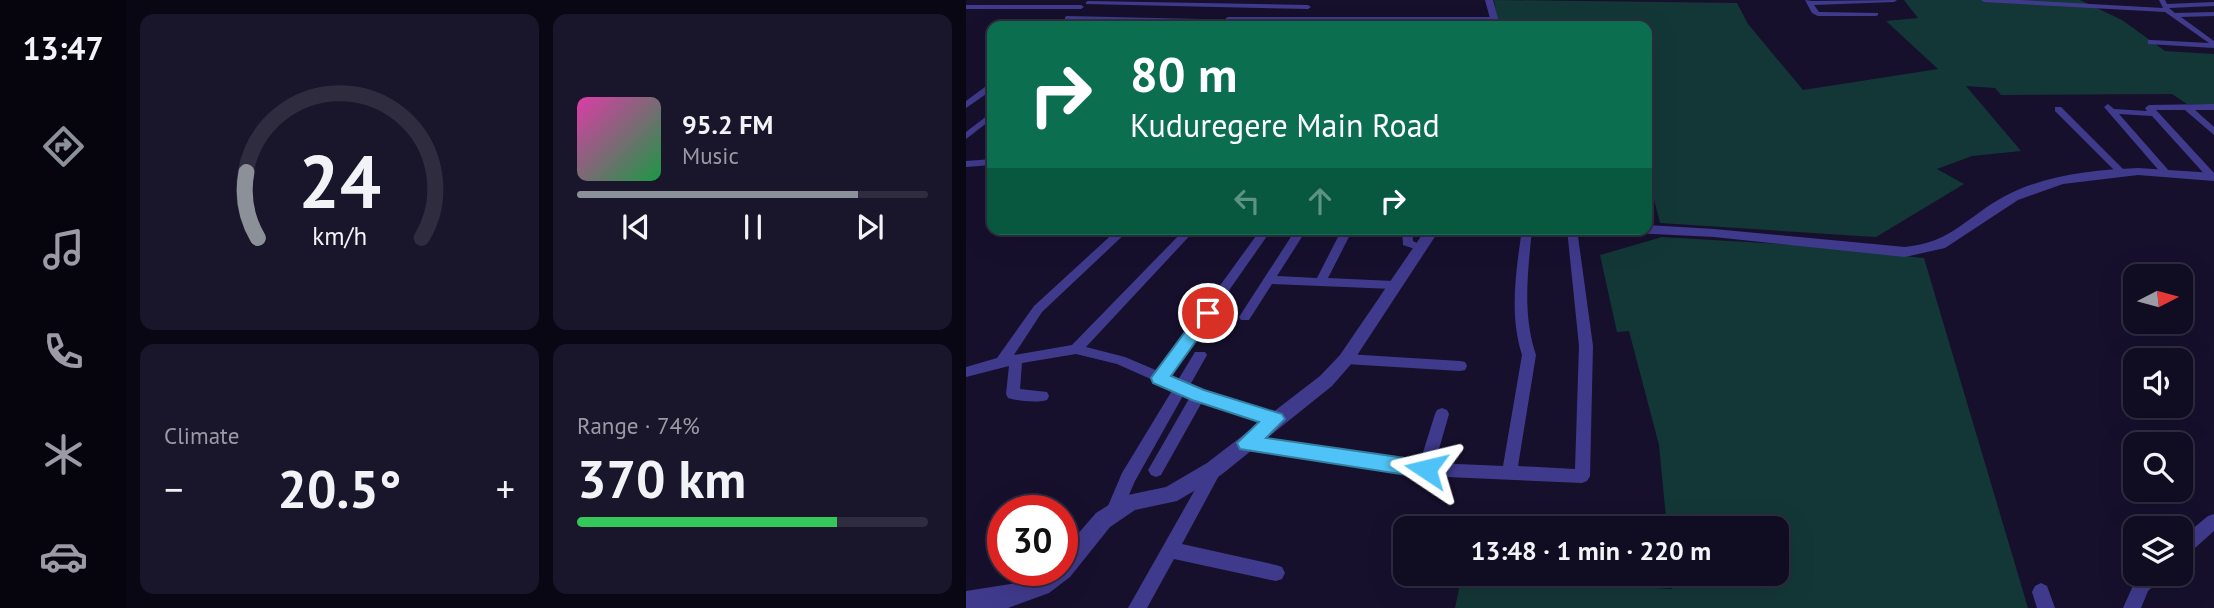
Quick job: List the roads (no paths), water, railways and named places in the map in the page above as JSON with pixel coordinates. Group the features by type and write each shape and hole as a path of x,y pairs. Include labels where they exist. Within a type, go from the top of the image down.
{"street":[{"path":"1489,0 1494,21"},
{"path":"1808,1 1894,0"},
{"path":"1984,0 2034,0 2050,4 2167,8 2214,14"},
{"path":"1808,1 1818,13 1876,14"},
{"path":"1200,21 1217,2"},
{"path":"966,7 1217,2 1308,7"},
{"path":"1087,3 1064,20 1097,21"},
{"path":"2167,8 2214,4"},
{"path":"2167,8 2214,45"},
{"path":"1228,19 1388,21"},
{"path":"2183,22 2214,22"},
{"path":"2200,34 2214,34"},
{"path":"2151,42 2214,45"},
{"path":"970,103 987,90"},
{"path":"2187,107 2214,132"},
{"path":"2213,176 2149,108 2214,107"},
{"path":"2058,109 2122,173"},
{"path":"2110,109 2155,114"},
{"path":"2110,109 2165,172"},
{"path":"966,136 987,119"},
{"path":"979,126 987,125"},
{"path":"966,164 987,162"},
{"path":"1652,230 1728,234 1905,252 1930,251 1953,242 2011,198 2057,181 2122,173 2165,172 2213,176"},
{"path":"1042,396 1013,394 1009,360 1038,309 1118,235"},
{"path":"1076,349 1185,235"},
{"path":"1160,378 1263,235"},
{"path":"1245,317 1298,235"},
{"path":"1320,283 1345,235"},
{"path":"1407,235 1407,243 1421,248"},
{"path":"1078,550 1103,520 1130,502 1170,495 1214,469 1326,381 1346,359 1393,285 1429,235"},
{"path":"1509,474 1529,355 1522,339 1521,300 1526,235"},
{"path":"1247,443 1426,469 1582,476 1586,346 1573,235"},
{"path":"1269,279 1393,285"},
{"path":"966,372 1009,360 1076,349 1120,360 1199,395 1276,419"},
{"path":"1112,514 1128,478 1200,355"},
{"path":"1346,359 1460,366"},
{"path":"1156,470 1199,395"},
{"path":"1426,469 1442,414"},
{"path":"1137,608 1214,469"},
{"path":"2193,540 2214,521"},
{"path":"1171,550 1276,573"},
{"path":"966,603 1010,598 1036,586"},
{"path":"2132,608 2142,586"}]}
